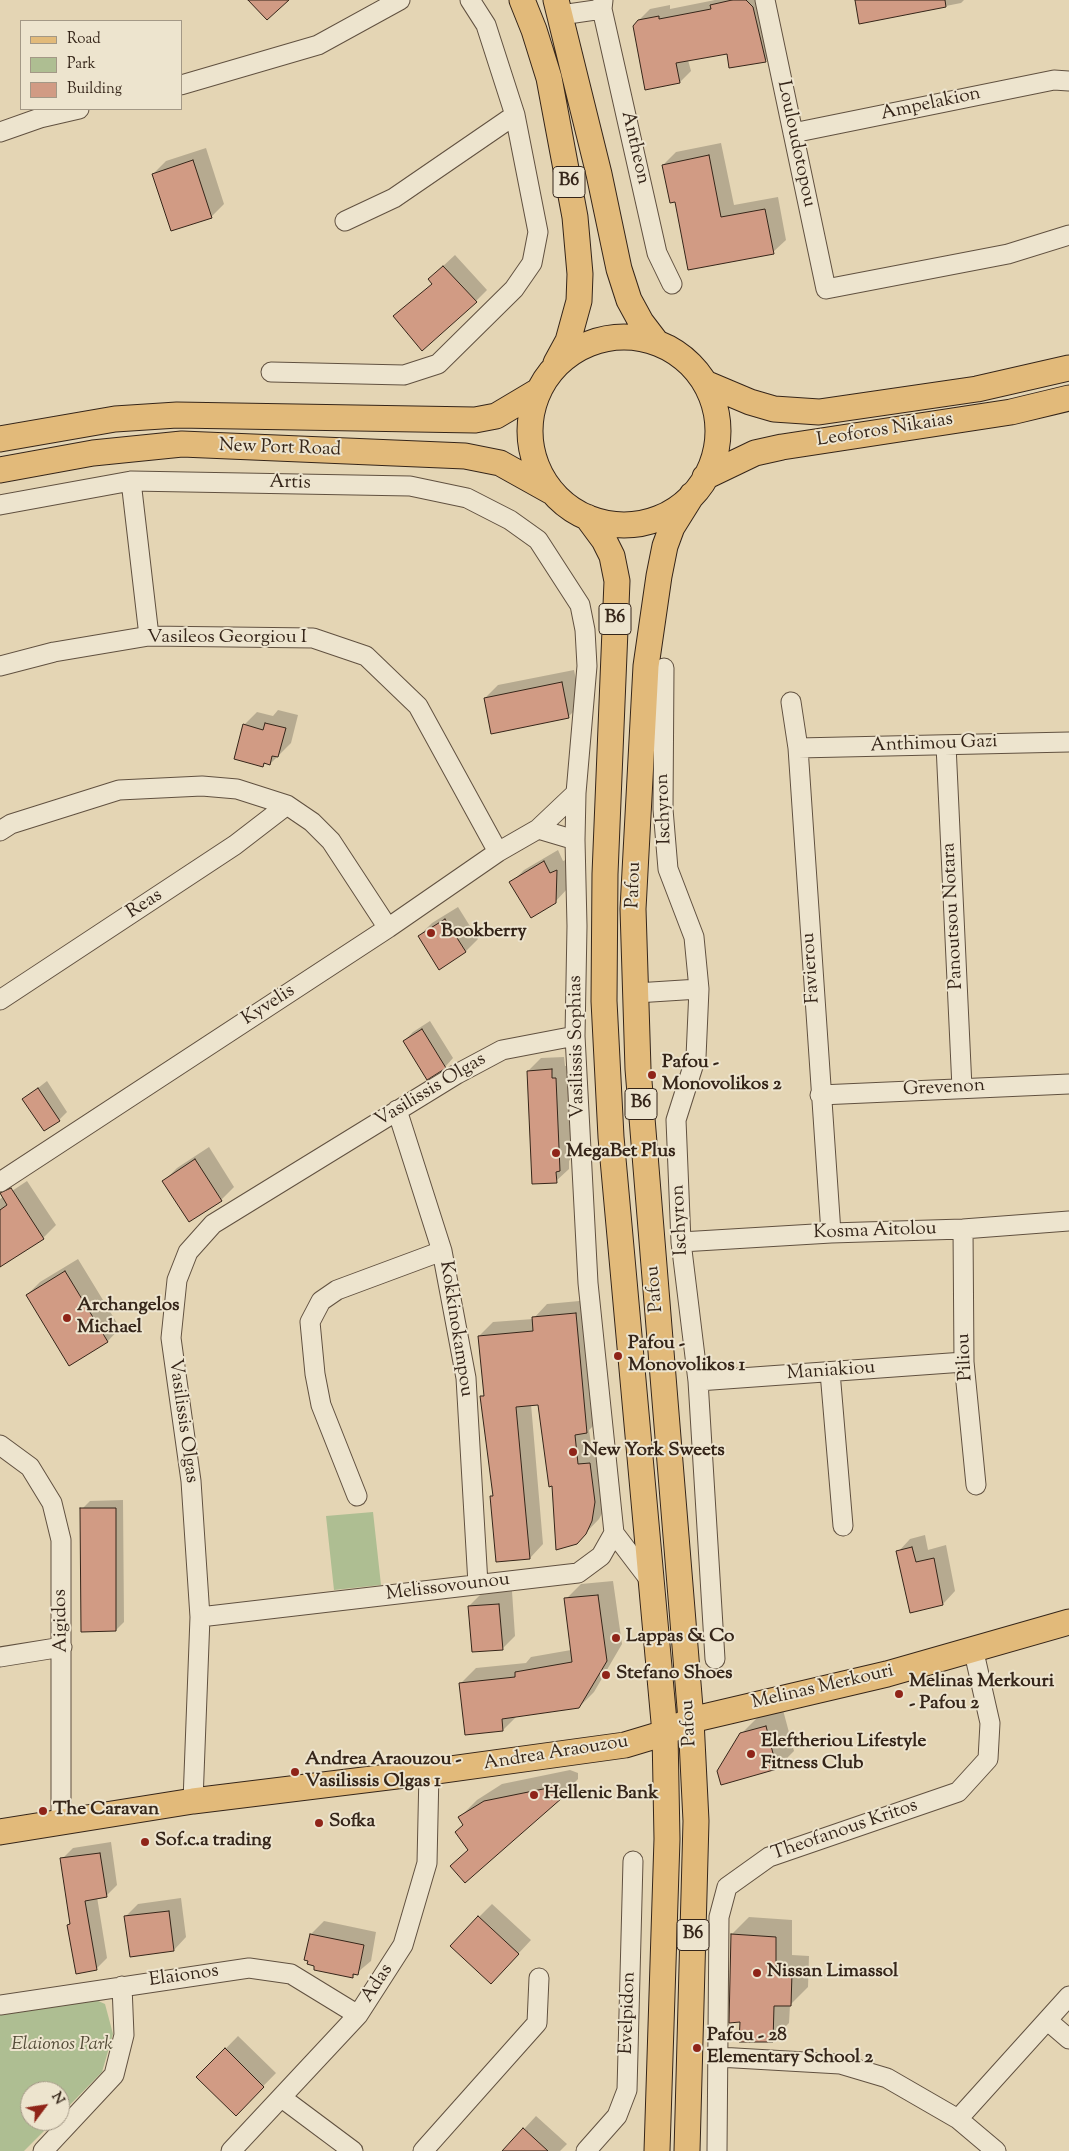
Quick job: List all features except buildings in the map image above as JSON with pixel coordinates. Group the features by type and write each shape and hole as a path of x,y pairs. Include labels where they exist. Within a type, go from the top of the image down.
{"main road":[{"name":"B6","path":"522,0 534,30 549,78 575,217 580,274 579,301 568,341 555,366 538,391 530,417 531,444 539,470 554,493 569,507 587,517 609,524 646,522 675,510 699,486 715,455 718,431 714,406 705,383 684,359 657,343 621,336 585,344 555,366"},
{"name":"B6","path":"558,8 619,269 629,300 641,322 657,343"},
{"name":"Leoforos Nikaias","path":"705,383 750,402 774,409 819,412 976,389 1069,368"},
{"name":"New Port Road","path":"0,439 115,418 177,415 475,420 496,416 538,391"},
{"name":"Leoforos Nikaias","path":"699,486 754,453 782,447 1011,412 1069,398"},
{"name":"New Port Road","path":"0,470 93,453 182,444 329,450 465,456 500,464 554,493"},
{"name":"Pafou","path":"687,2151 696,1821 691,1720 639,1079 633,909 646,666 658,576 665,546 672,528 699,486"},
{"name":"Pafou","path":"587,517 604,540 612,556 617,580 605,874 604,1001 611,1137 665,1733 667,1838 657,2151"},
{"name":"Melinas Merkouri","path":"665,1733 691,1720 887,1674 1069,1622"},
{"name":"Andrea Araouzou","path":"0,1832 61,1820 192,1801 429,1772 625,1745 665,1733"}],"street":[{"path":"182,85 318,45 400,0"},
{"path":"271,372 404,375 438,364 514,289 532,263 538,232 515,114 486,25 470,0"},
{"name":"Louloudotopou","path":"765,0 826,289 1008,254 1069,234"},
{"path":"558,8 602,4"},
{"name":"Antheon","path":"602,4 657,253 672,284"},
{"name":"Ampelakion","path":"793,133 1054,80 1069,81"},
{"path":"0,132 40,118 75,110"},
{"path":"345,221 394,198 515,114"},
{"path":"131,481 149,636"},
{"name":"Artis","path":"0,505 131,481 410,486 467,498 510,520 538,540 556,566"},
{"name":"Vasilissis Sophias","path":"556,566 580,605 585,630 587,666 576,793 577,926 575,1036 588,1283 614,1533"},
{"name":"Vasileos Georgiou I","path":"0,666 54,652 149,636 313,638 366,656 418,706 498,852"},
{"name":"Ischyron","path":"664,668 663,809 668,869 694,937 699,989 696,1057 676,1120 681,1242 698,1381 715,1660"},
{"name":"Favierou","path":"791,702 798,748 820,1095 831,1233"},
{"path":"581,752 610,728"},
{"name":"Anthimou Gazi","path":"798,748 1069,742"},
{"name":"Panoutsou Notara","path":"946,744 962,1088"},
{"path":"0,831 11,824 119,790 202,786 237,789 287,805 312,822 330,841 388,928"},
{"name":"Kyvelis","path":"0,1182 388,928 498,852 538,829 576,793"},
{"name":"Reas","path":"0,1000 235,845 287,805"},
{"path":"538,829 575,840"},
{"path":"636,993 699,989"},
{"name":"Vasilissis Olgas","path":"192,1801 200,1617 191,1481 171,1338 177,1280 188,1252 213,1224 397,1110 502,1050 575,1036"},
{"name":"Grevenon","path":"820,1095 1069,1084"},
{"name":"Kokkinokampou","path":"397,1110 442,1251 466,1378 478,1584"},
{"name":"Kosma Aitolou","path":"681,1242 831,1233 962,1229 1069,1221"},
{"name":"Piliou","path":"962,1229 964,1362 976,1485"},
{"path":"357,1496 321,1405 315,1374 310,1322 321,1301 337,1290 442,1251"},
{"name":"Maniakiou","path":"698,1381 964,1362"},
{"path":"830,1372 843,1526"},
{"name":"Aigidos","path":"0,1445 30,1467 52,1503 61,1540 61,1820"},
{"path":"614,1533 652,1583"},
{"name":"Melissovounou","path":"200,1617 578,1573 601,1556 614,1533"},
{"path":"0,1657 62,1647"},
{"name":"Theofanous Kritos","path":"717,2151 719,1917 728,1887 769,1857 958,1792 988,1759 990,1723 973,1648"},
{"name":"Adas","path":"231,2151 358,2015 403,1946 428,1863 429,1772"},
{"name":"Evelpidon","path":"586,2151 617,2116 627,2090 633,1861"},
{"name":"Elaionos","path":"0,2005 249,1968 291,1974 358,2015"},
{"path":"423,2151 537,2024 539,1978"},
{"path":"43,2151 114,2075 124,2035 122,1986"},
{"path":"958,2119 1069,1996"},
{"path":"1048,2021 1069,2039"},
{"path":"718,2057 840,2064 887,2078 958,2119 996,2151"},
{"path":"282,2098 353,2151"}],"green space":[{"path":"373,1512 381,1585 334,1590 326,1516"},
{"name":"Elaionos Park","path":"87,1996 105,2004 113,2034 102,2072 70,2105 70,2081 20,2081 20,2131 44,2131 24,2151 0,2151 0,2010"}],"place":[{"name":"Bookberry","path":"431,933"},
{"name":"Pafou - Monovolikos 2","path":"652,1075"},
{"name":"MegaBet Plus","path":"556,1153"},
{"name":"Archangelos Michael","path":"67,1318"},
{"name":"Pafou - Monovolikos 1","path":"618,1356"},
{"name":"New York Sweets","path":"573,1452"},
{"name":"Lappas & Co","path":"616,1638"},
{"name":"Stefano Shoes","path":"606,1675"},
{"name":"Melinas Merkouri - Pafou 2","path":"899,1694"},
{"name":"Eleftheriou Lifestyle Fitness Club","path":"751,1754"},
{"name":"Andrea Araouzou - Vasilissis Olgas 1","path":"295,1772"},
{"name":"Hellenic Bank","path":"534,1795"},
{"name":"The Caravan","path":"43,1811"},
{"name":"Sofka","path":"319,1823"},
{"name":"Sof.c.a trading","path":"145,1842"},
{"name":"Nissan Limassol","path":"757,1973"},
{"name":"Pafou - 28 Elementary School 2","path":"697,2048"}]}
